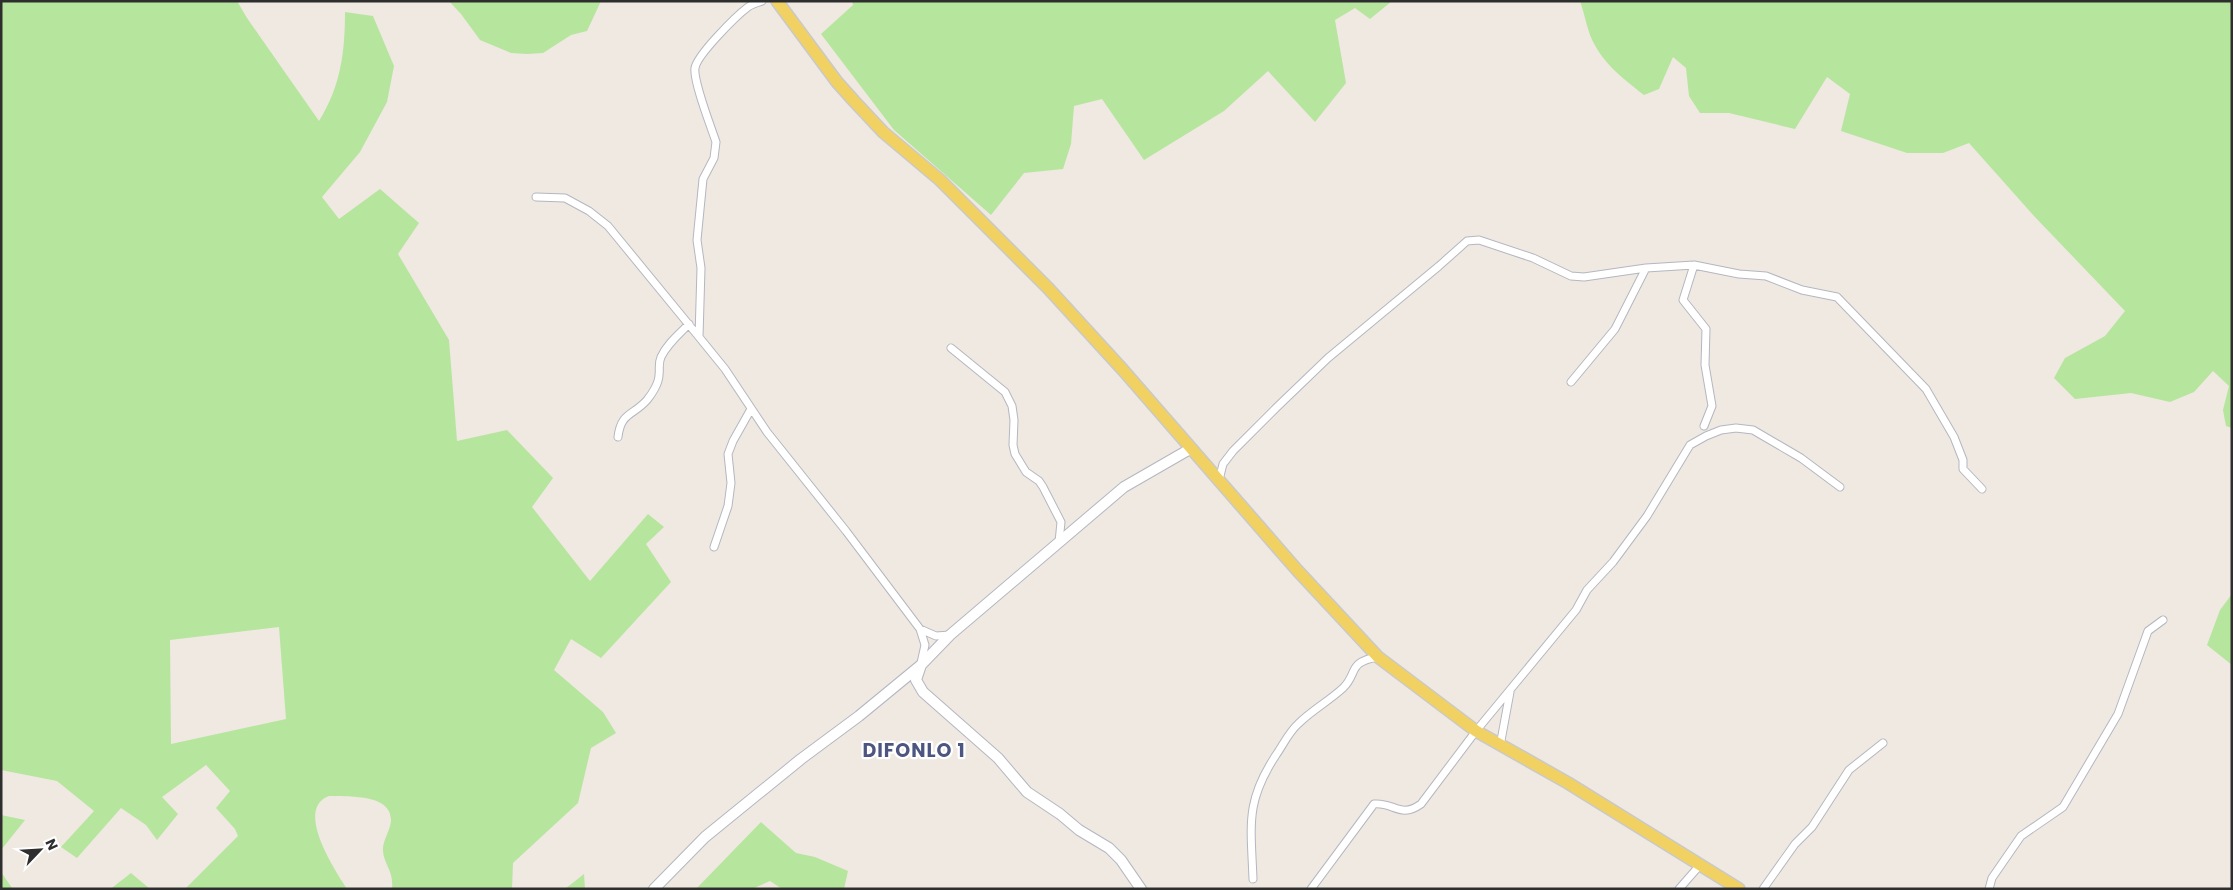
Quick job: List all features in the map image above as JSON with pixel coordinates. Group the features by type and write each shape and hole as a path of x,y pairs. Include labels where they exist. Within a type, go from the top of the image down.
{"main road":[{"path":"777,1 837,82 883,132 940,180 1048,288 1123,370 1297,570 1378,657 1476,731 1568,783 1739,889"}],"street":[{"path":"699,337 700,268 697,240 703,178 716,151 716,142 697,82 695,68 704,52 736,18 749,6 762,1"},
{"path":"536,197 565,198 590,211 608,226 725,369 751,409 920,629 925,645 916,680 923,692 998,758 1028,792 1079,830 1109,848 1121,860 1141,889"},
{"path":"1219,480 1223,464 1233,451 1328,358 1439,266 1466,241 1479,240 1553,266 1571,276 1584,277 1646,268 1694,265 1739,274 1766,276 1802,290 1837,297 1926,389 1954,437 1963,460 1963,469 1982,489"},
{"path":"1694,265 1684,300 1706,329 1705,364 1712,406 1704,426"},
{"path":"1571,382 1615,329 1646,268"},
{"path":"618,437 620,424 625,416 637,410 648,399 655,386 660,376 658,367 661,356 669,344 689,324"},
{"path":"952,348 1005,392 1012,406 1014,420 1012,445 1015,454 1026,472 1044,487 1061,522 1059,543"},
{"path":"714,547 728,506 731,484 728,454 732,441 751,409"},
{"path":"1311,889 1374,804 1381,803 1400,811 1412,811 1421,804 1476,731 1576,610 1587,590 1613,562 1634,535 1690,445 1721,430 1736,428 1753,430 1801,458 1840,487"},
{"path":"654,889 705,837 801,759 859,716 921,664 950,635 1124,487 1190,449"},
{"path":"1989,889 1992,878 2021,836 2063,807 2118,714 2148,631 2163,620"},
{"path":"920,629 936,636 950,635"},
{"path":"1253,879 1252,807 1256,790 1266,771 1297,724 1344,687 1352,670 1362,662 1378,657"},
{"path":"1500,746 1510,690"},
{"path":"1763,889 1795,844 1812,827 1849,770 1882,742"},
{"path":"1679,889 1700,864"}],"green space":[{"path":"1,1 237,1 319,121 337,81 343,54 345,12 373,16 394,66 387,102 360,152 322,197 339,219 380,189 419,223 398,254 449,340 457,441 507,430 553,478 532,507 590,581 648,514 664,527 646,544 671,582 601,658 571,639 554,670 603,712 616,733 591,748 578,803 513,863 512,889 392,889 392,877 383,851 391,821 389,812 384,805 367,798 329,796 319,803 315,813 316,826 327,855 347,889 185,889 238,836 235,829 216,808 230,791 206,765 162,797 178,814 157,840 146,825 121,808 77,858 61,847 94,811 57,781 1,770","holes":["279,627 286,719 171,744 170,640"]},
{"path":"449,1 601,1 587,31 571,35 543,53 527,54 511,53 480,40"},
{"path":"852,1 1392,1 1370,19 1355,8 1335,20 1346,83 1315,122 1268,71 1224,111 1144,160 1102,99 1074,106 1071,144 1063,169 1024,173 991,215 894,130 821,34 853,5"},
{"path":"1580,1 2232,1 2232,428 2226,426 2223,410 2229,386 2213,371 2194,392 2170,402 2131,393 2075,399 2054,378 2065,358 2105,336 2125,311 2034,216 1969,143 1943,153 1907,153 1841,131 1850,94 1827,77 1795,129 1729,113 1700,113 1689,96 1686,68 1673,57 1659,89 1644,95 1620,75 1600,53 1590,35"},
{"path":"2232,594 2232,665 2207,645 2220,610"},
{"path":"1,815 25,820 1,850"},
{"path":"761,822 796,853 815,857 848,871 844,889 782,889 770,881 752,889 696,889"},
{"path":"1,872 12,888 14,889 1,889"},
{"path":"131,873 150,889 111,889 113,887"},
{"path":"584,874 585,889 565,889"}],"district":[{"name":"DIFONLO 1","path":"914,750"}]}
